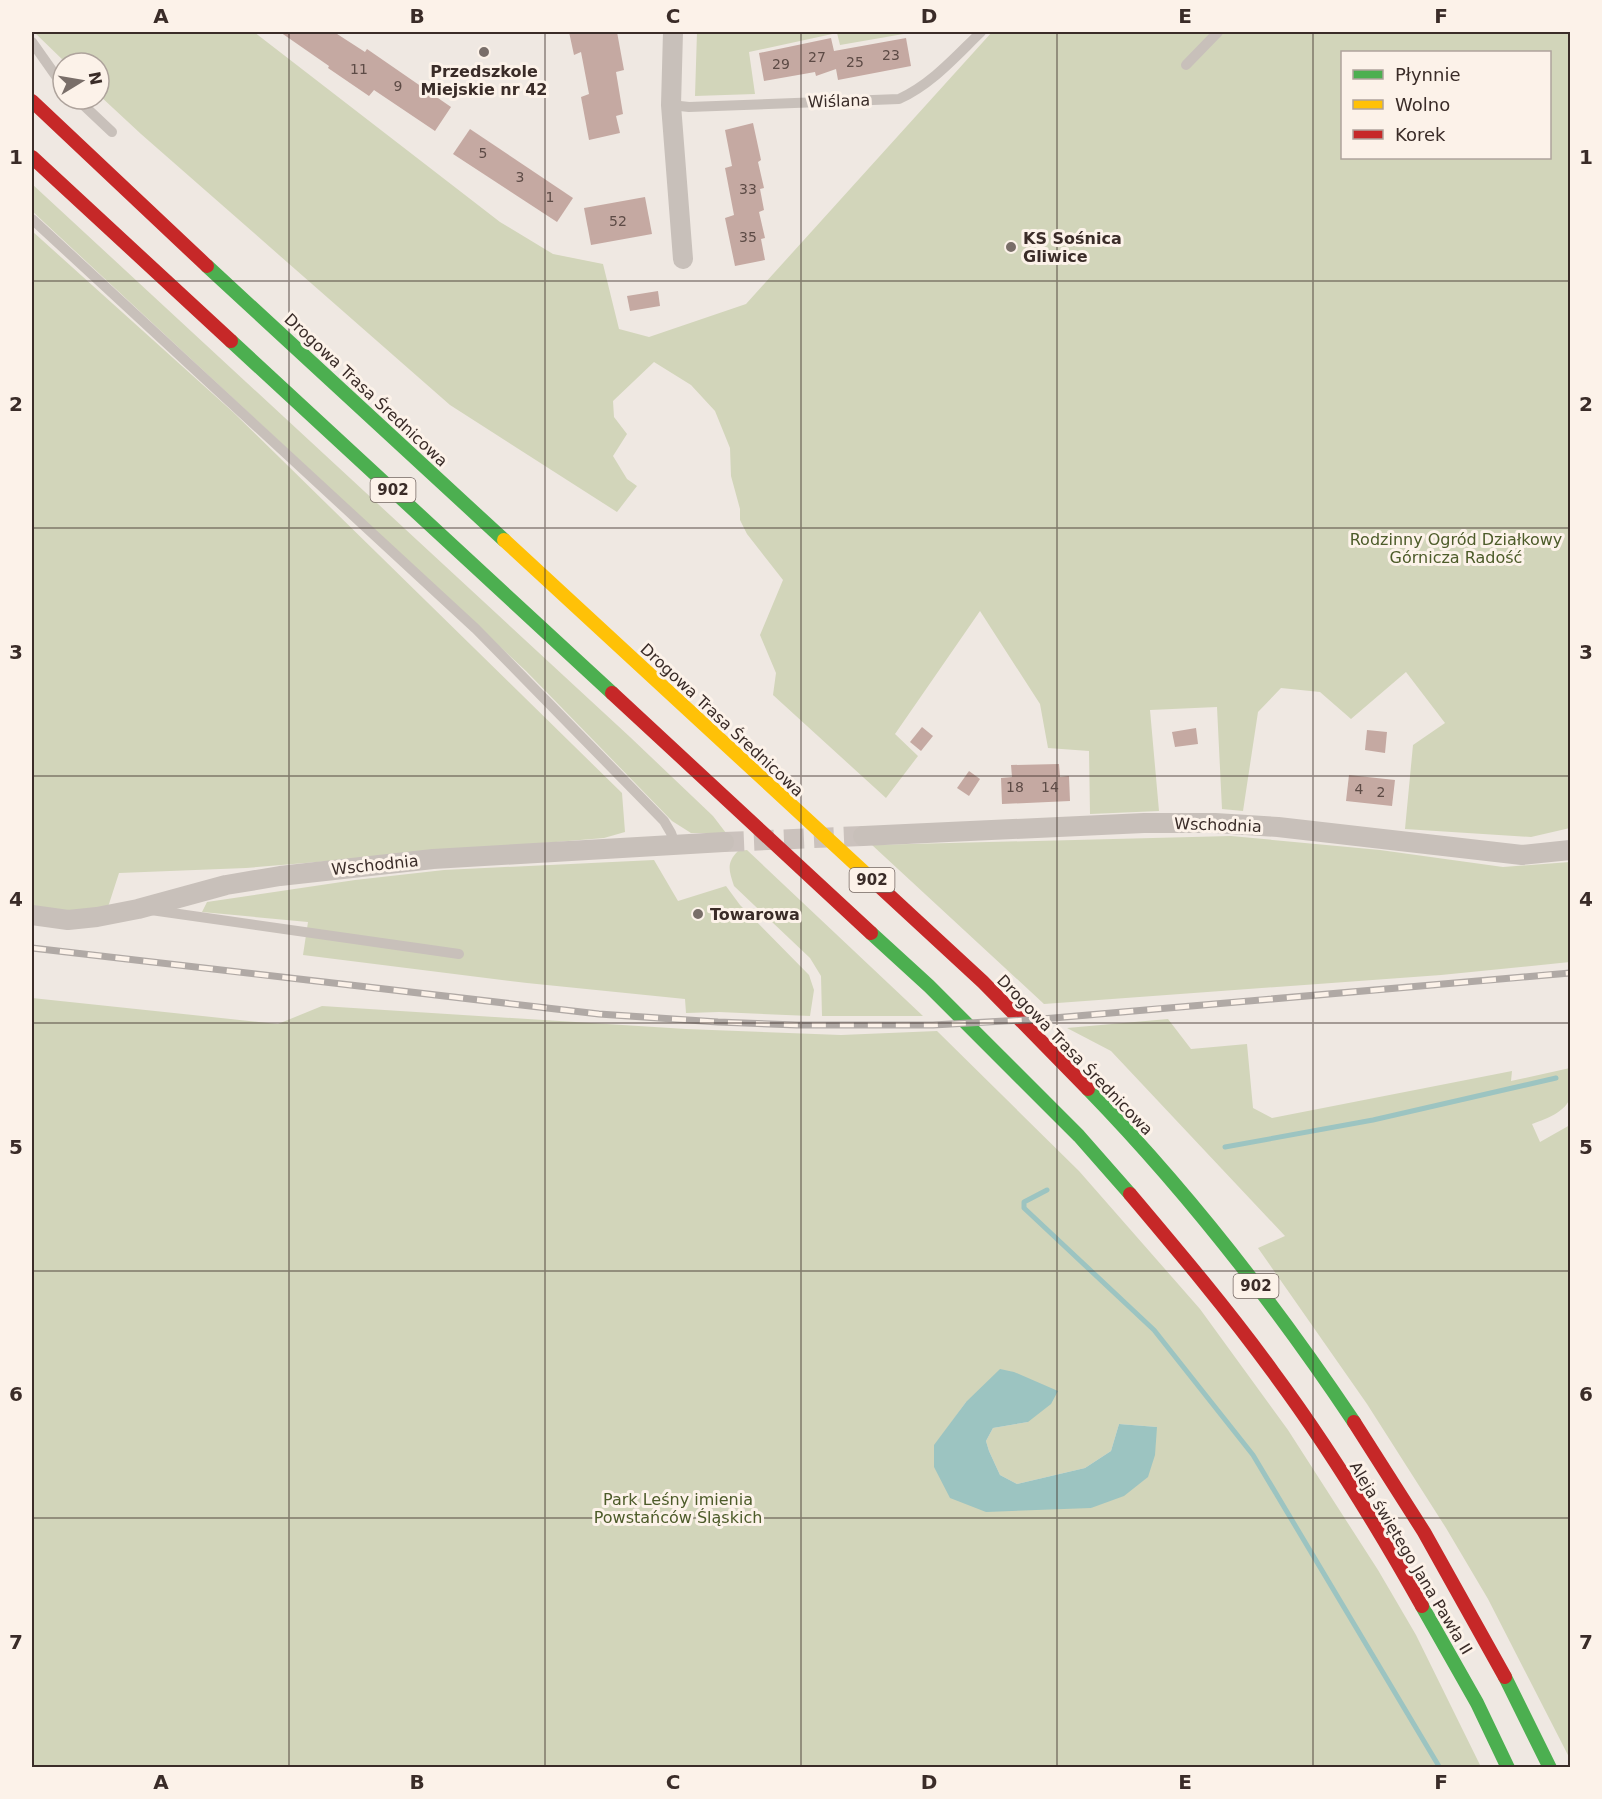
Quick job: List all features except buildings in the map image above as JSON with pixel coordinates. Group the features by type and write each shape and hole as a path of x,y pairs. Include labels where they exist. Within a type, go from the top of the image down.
{"main road":[{"name":"Drogowa Trasa Średnicowa","path":"32,101 186,247 982,982 1067,1067 1162,1169 1241,1265 1344,1407"},
{"name":"Aleja świętego Jana Pawła II","path":"32,157 929,986 1078,1136 1121,1183 1209,1288 1274,1373 1340,1470 1396,1560 1477,1703 1508,1767"},
{"name":"Aleja świętego Jana Pawła II","path":"1344,1407 1428,1537 1468,1608 1550,1767"}],"street":[{"path":"673,32 671,105 683,259"},
{"name":"Wschodnia","path":"863,836 1144,823 1215,823 1278,827 1522,855 1570,850"},
{"name":"Wschodnia","path":"32,915 68,920 138,909 197,891 280,876 433,858 724,842"}],"lane":[{"name":"Wiślana","path":"671,105 689,107 900,99 914,92 939,73 981,32"},
{"path":"1186,64 1218,32"},
{"path":"32,42 51,69"},
{"path":"90,111 112,132"},
{"path":"32,219 476,629 664,821 675,844"},
{"path":"138,909 459,954"}],"green space":[{"name":"Rodzinny Ogród Działkowy Górnicza Radość","path":"34,32 254,32 500,222 553,254 603,264 619,329 649,337 746,304 992,32 1570,32 1570,828 1531,837 1405,829 1413,745 1445,723 1406,672 1351,719 1320,692 1281,688 1258,712 1243,811 1222,809 1217,707 1150,710 1159,811 1090,814 1089,751 1048,748 1040,704 980,611 895,734 918,756 886,798 773,695 776,673 760,635 783,580 747,534 740,520 740,509 731,476 730,448 715,411 691,385 654,362 613,401 614,417 627,434 613,456 627,479 637,486 617,512 450,405 111,106 111,51 54,51"},
{"path":"697,32 915,32 840,45 837,33 749,52 755,94 695,96"},
{"path":"32,184 630,737 713,816 726,833 691,833 672,821 526,671 32,211"},
{"path":"32,231 233,412 622,793 625,832 604,838 246,868 119,873 108,907 63,912 32,907"},
{"path":"1231,836 1380,850 1503,867 1570,862 1570,962 1441,975 1044,1004 872,845"},
{"path":"747,850 923,1016 822,1016 821,976 810,958 734,886 730,863 738,851"},
{"path":"654,860 678,901 726,886 740,905 809,975 814,990 810,1016 686,1013 685,999 527,983 303,955 308,922 202,912 207,902 355,880 444,870"},
{"name":"Park Leśny imienia Powstańców Śląskich","path":"32,998 278,1024 322,1006 686,1029 841,1035 937,1031 1079,1171 1200,1309 1288,1430 1378,1570 1416,1635 1481,1767 32,1767","holes":["966,1402 1028,1422 993,1428 986,1441 1000,1475 1017,1484 1085,1468 1111,1451 1119,1424 1157,1427 1091,1508 934,1467 935,1445"]},
{"path":"1168,1019 1191,1049 1247,1044 1253,1108 1272,1118 1512,1071 1511,1081 1570,1068 1571,1090 1568,1102 1554,1115 1532,1124 1540,1142 1570,1125 1570,1759 1488,1599 1446,1528 1367,1404 1258,1248 1285,1236 1111,1051 1067,1028"}],"water":[{"path":"1000,1369 1014,1372 1058,1391 1051,1404 1028,1422 993,1428 986,1441 1000,1475 1017,1484 1085,1468 1111,1451 1119,1424 1157,1427 1155,1455 1148,1477 1124,1496 1091,1508 986,1512 950,1498 934,1467 934,1445 966,1402"}],"waterway":[{"path":"1225,1147 1373,1120 1556,1078"},
{"path":"1047,1190 1024,1202 1024,1208 1154,1330 1253,1455 1440,1768"}],"tunnel":[{"path":"724,842 863,836"}],"railway":[{"path":"32,948 599,1014 797,1025 933,1025 1042,1019 1570,973"}],"traffic: fast":[{"path":"207,266 504,540"},
{"path":"231,341 612,693"},
{"path":"871,933 929,986 1079,1136 1130,1194"},
{"path":"1088,1089 1160,1167 1229,1250 1293,1335 1354,1422"},
{"path":"1422,1606 1477,1703 1508,1768"},
{"path":"1505,1677 1550,1768"}],"traffic: slow":[{"path":"504,540 878,885"}],"traffic: jam":[{"path":"32,101 207,266"},
{"path":"32,157 231,341"},
{"path":"612,693 871,933"},
{"path":"878,885 983,982 1088,1089"},
{"path":"1130,1194 1221,1304 1293,1400 1351,1487 1422,1606"},
{"path":"1354,1422 1424,1532 1505,1677"}],"place":[{"name":"Przedszkole Miejskie nr 42","path":"484,52"},
{"name":"KS Sośnica Gliwice","path":"1011,247"},
{"name":"Towarowa","path":"698,914"}]}
